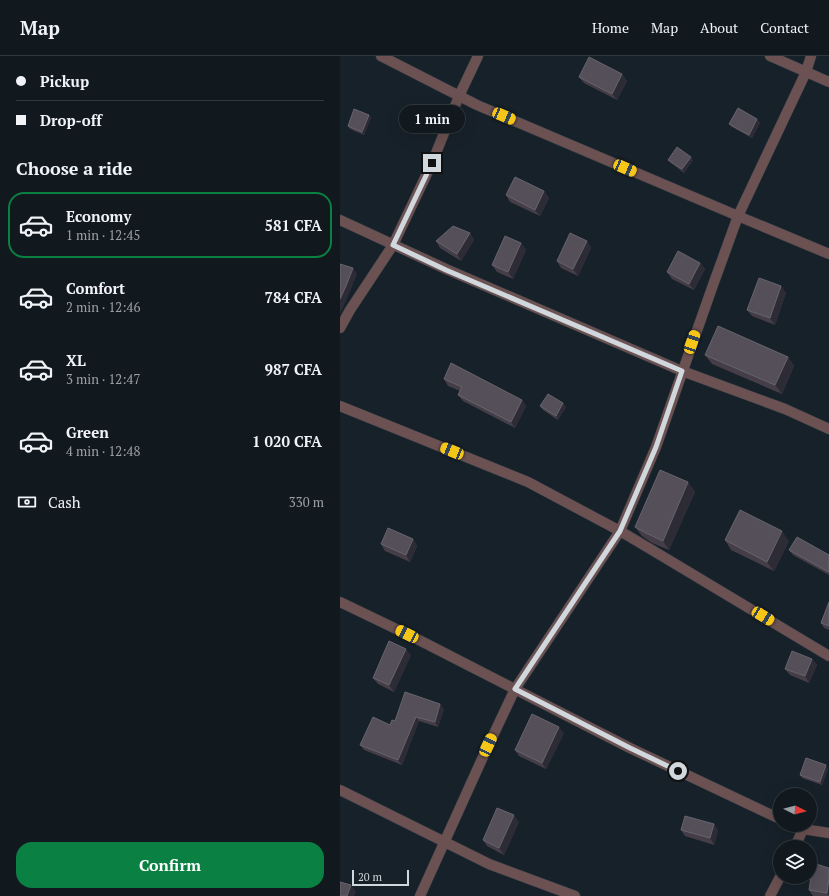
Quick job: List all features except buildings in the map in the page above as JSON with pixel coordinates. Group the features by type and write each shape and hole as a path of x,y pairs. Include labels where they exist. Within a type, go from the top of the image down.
{"street":[{"path":"381,56 477,105 829,254"},
{"path":"340,328 350,310 393,245 432,163 459,96 478,56"},
{"path":"770,56 829,82"},
{"path":"420,896 515,689 620,531 656,447 738,216 806,72 811,56"},
{"path":"340,220 446,270 682,371 785,409 829,428"},
{"path":"340,406 528,482 620,531 829,656"},
{"path":"340,602 419,640 630,748 773,816"},
{"path":"340,790 488,864 576,896"},
{"path":"817,832 829,833"},
{"path":"770,896 776,884"}],"route":[{"path":"432,163 393,245 446,270 682,371 656,447 620,531 515,689 678,771"}]}
